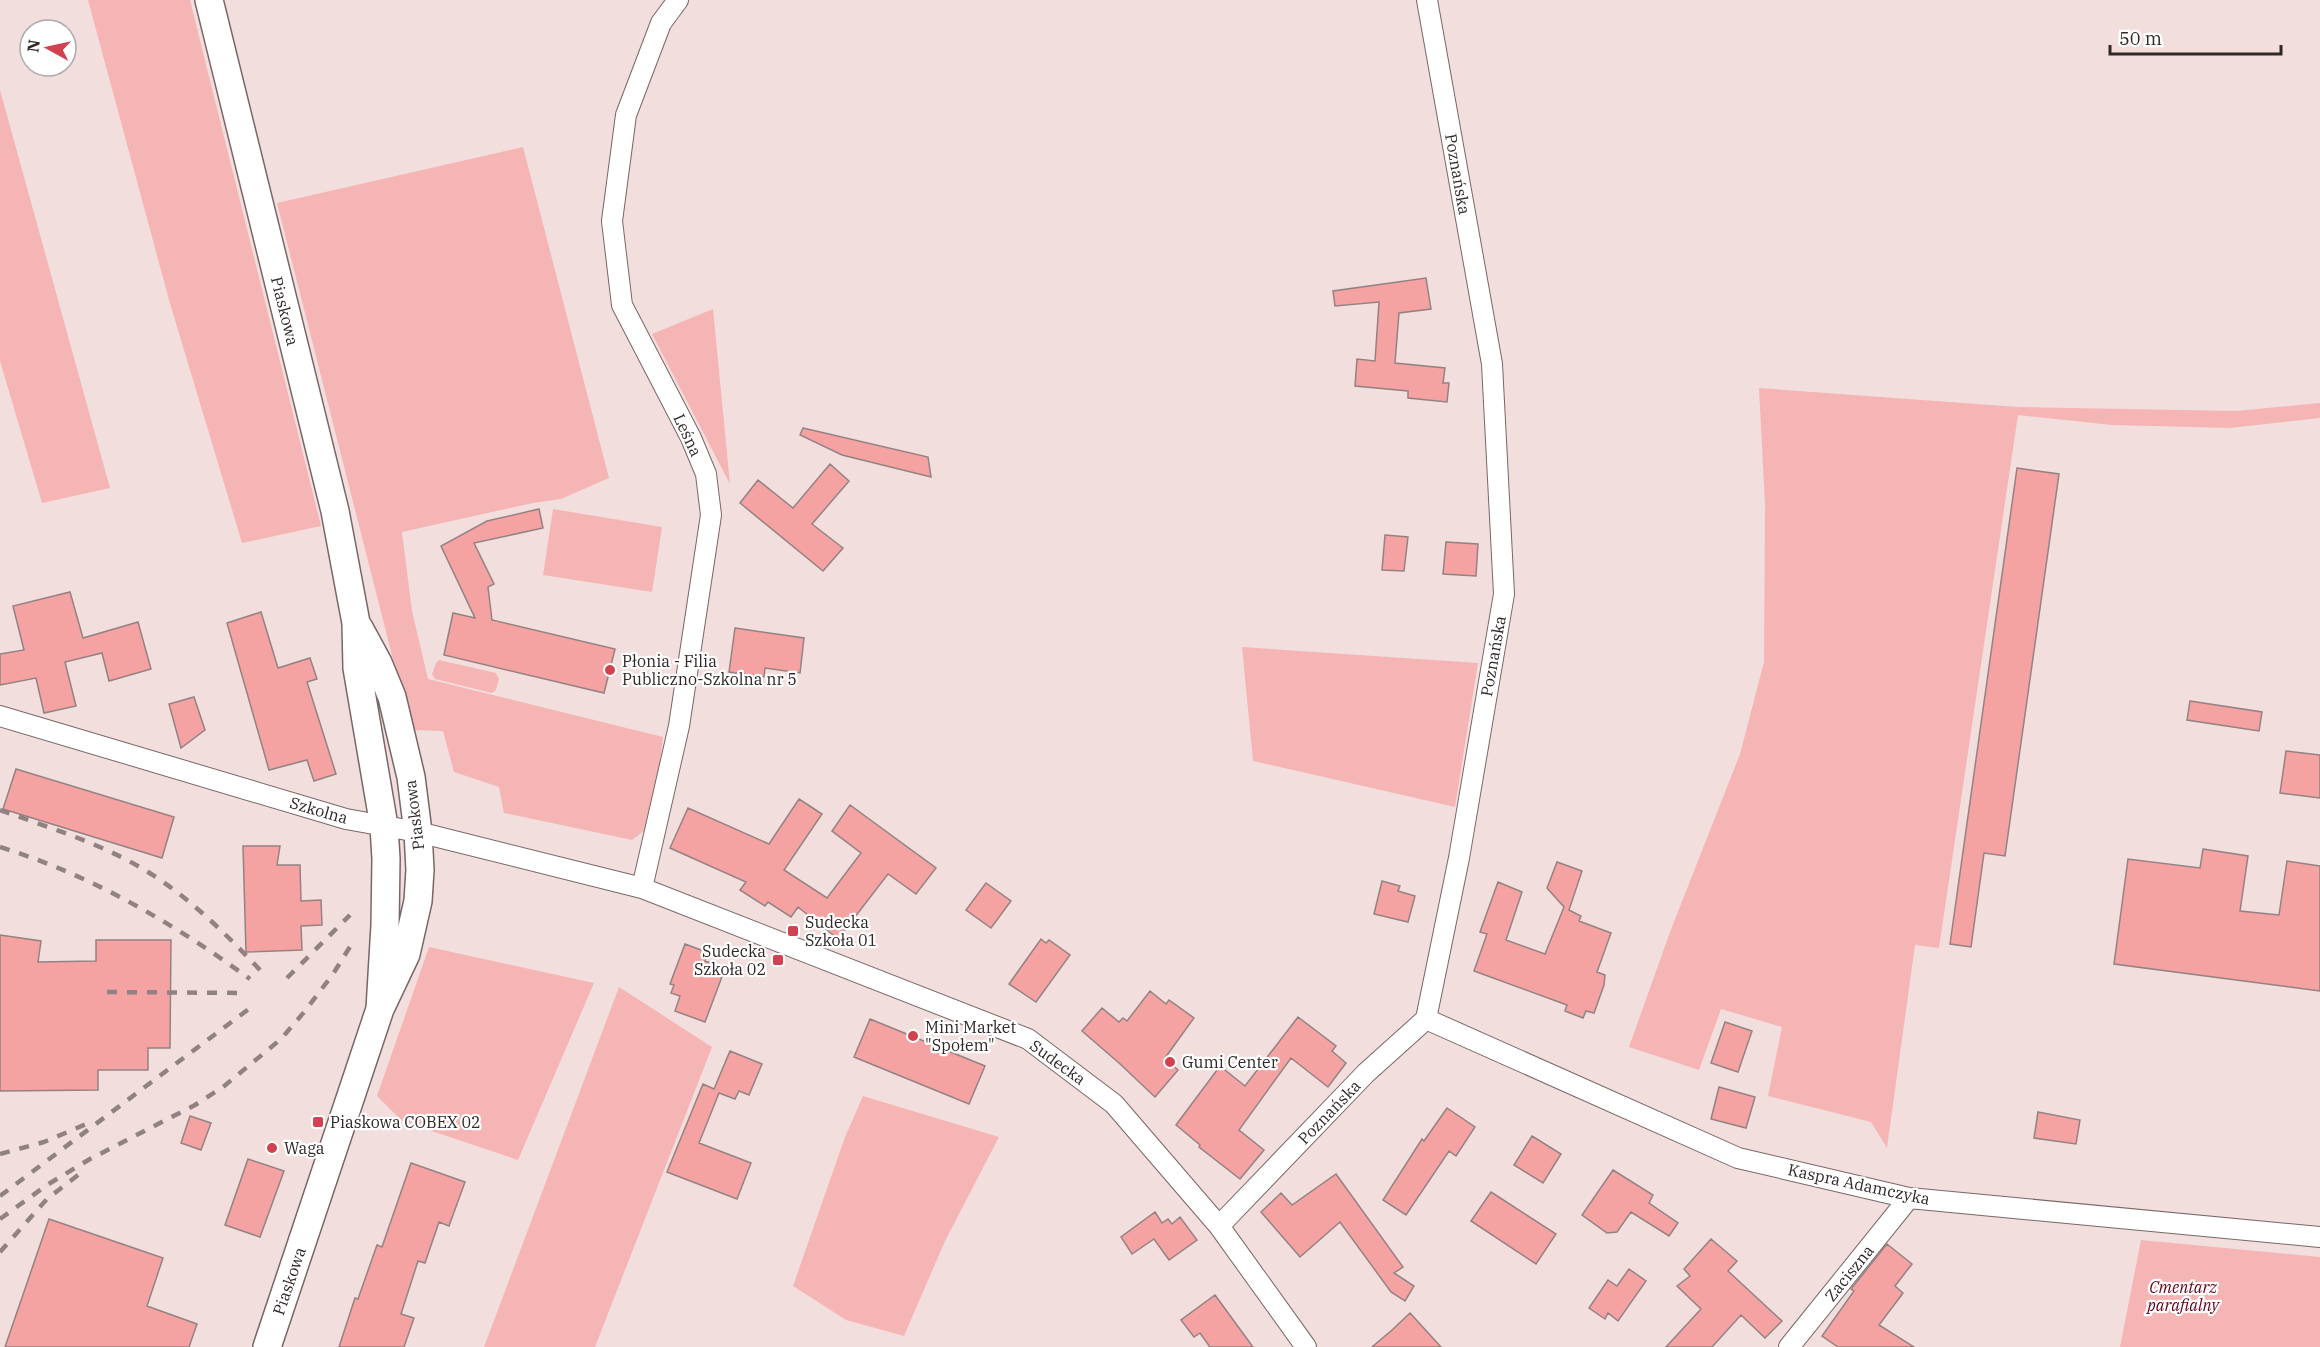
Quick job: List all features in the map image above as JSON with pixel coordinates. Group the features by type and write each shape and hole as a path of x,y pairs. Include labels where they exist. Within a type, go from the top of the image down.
{"main road":[{"name":"Piaskowa","path":"209,0 334,511 356,623 357,668 384,826 386,898 380,1009"},
{"name":"Piaskowa","path":"267,1347 380,1009 406,954 418,902 418,832 411,777 392,697 378,663 356,623"}],"street":[{"name":"Leśna","path":"642,888 679,726 711,515 706,474 691,438 622,305 612,221 626,115 661,22 678,0"},
{"name":"Poznańska","path":"1219,1226 1366,1073 1426,1019 1459,858 1504,594 1492,364 1427,0"},
{"name":"Szkolna","path":"0,716 346,819 418,832 642,888"},
{"name":"Sudecka","path":"642,888 1028,1039 1114,1104 1219,1226 1306,1347"},
{"name":"Kaspra Adamczyka","path":"1426,1019 1738,1158 1909,1198 2320,1237"},
{"name":"Zaciszna","path":"1790,1347 1909,1198"}],"green space":[{"path":"88,0 190,0 321,526 242,543 169,300"},
{"path":"0,90 110,488 42,503 0,361"},
{"path":"523,147 609,478 561,499 402,532 412,611 428,679 663,737 658,778 645,830 632,840 504,813 499,787 454,772 443,731 411,730 277,203"},
{"path":"713,309 730,484 652,334"},
{"path":"1759,388 2018,407 2236,411 2320,403 2320,418 2230,428 2112,425 2018,415 1939,948 1915,945 1887,1148 1871,1122 1768,1096 1782,1027 1721,1009 1699,1070 1629,1047 1670,932 1740,754 1764,662 1765,505"},
{"path":"553,509 662,527 652,592 543,575"},
{"path":"1242,647 1478,663 1455,807 1253,761"},
{"path":"439,660 496,673 499,679 496,690 492,693 435,679 432,674"},
{"path":"429,947 594,983 518,1160 402,1121 377,1096"},
{"path":"619,987 712,1047 595,1347 484,1347"},
{"path":"863,1096 999,1137 945,1241 904,1336 846,1320 793,1286 845,1137"},
{"name":"Cmentarz parafialny","path":"2141,1240 2320,1257 2320,1347 2120,1347"}],"building":[{"path":"1426,278 1431,309 1399,313 1395,363 1445,368 1443,383 1449,383 1447,402 1408,398 1408,391 1355,386 1357,359 1375,361 1379,302 1335,306 1333,291"},
{"path":"803,428 928,457 931,477 842,455 800,435"},
{"path":"830,464 849,481 812,524 843,548 823,571 740,503 758,480 793,508"},
{"path":"2017,468 2059,474 2005,856 1984,853 1971,947 1950,944"},
{"path":"539,509 543,528 474,543 494,584 488,587 492,620 615,649 604,693 444,655 453,613 475,618 441,546 487,521"},
{"path":"1385,535 1408,537 1404,571 1382,570"},
{"path":"1446,542 1478,544 1476,576 1443,574"},
{"path":"70,592 83,638 138,622 151,669 109,681 102,653 65,662 76,706 44,713 36,678 0,685 0,654 24,650 13,606"},
{"path":"261,612 278,668 310,658 317,679 307,682 336,774 314,781 307,760 269,770 227,623"},
{"path":"735,628 804,638 800,673 765,668 764,677 729,672"},
{"path":"194,697 205,730 181,748 169,704"},
{"path":"2190,701 2262,712 2259,731 2187,720"},
{"path":"2286,751 2320,755 2320,798 2280,793"},
{"path":"16,769 174,817 162,858 3,809"},
{"path":"799,799 822,814 784,870 827,898 861,853 832,831 850,805 936,868 916,894 888,874 838,939 798,907 791,917 768,902 765,906 740,890 746,882 670,848 688,808 769,844"},
{"path":"243,846 280,846 277,865 300,865 301,901 321,900 322,925 301,926 302,950 246,952"},
{"path":"2203,849 2248,856 2240,911 2279,915 2287,861 2320,866 2320,991 2114,964 2128,859 2200,868"},
{"path":"1557,862 1582,871 1569,910 1581,916 1579,921 1611,933 1597,972 1605,975 1604,985 1594,1013 1586,1011 1583,1018 1565,1011 1567,1005 1474,971 1487,934 1480,932 1498,882 1522,892 1506,940 1545,954 1564,907 1547,888"},
{"path":"1382,881 1400,886 1398,891 1415,896 1408,922 1374,914"},
{"path":"986,883 1011,901 991,928 966,910"},
{"path":"0,935 41,941 38,962 96,961 96,940 171,940 170,1048 148,1048 148,1070 98,1070 98,1090 0,1091"},
{"path":"1041,939 1046,943 1049,940 1070,955 1036,1002 1009,984"},
{"path":"685,944 709,953 705,961 717,965 715,971 723,974 705,1022 675,1011 680,996 671,993 674,985 670,984"},
{"path":"1150,991 1166,1004 1169,1000 1194,1018 1165,1058 1178,1070 1155,1097 1082,1031 1102,1008 1119,1022 1123,1018 1127,1021"},
{"path":"1298,1017 1336,1046 1332,1051 1346,1063 1328,1087 1291,1058 1239,1130 1264,1150 1240,1179 1199,1147 1200,1145 1176,1125 1220,1066 1245,1086"},
{"path":"870,1019 985,1066 969,1104 854,1057"},
{"path":"1725,1022 1752,1031 1738,1072 1711,1063"},
{"path":"730,1051 762,1064 749,1095 739,1091 735,1099 719,1093 699,1143 751,1163 737,1199 667,1172 703,1084 714,1089"},
{"path":"1719,1087 1755,1097 1746,1128 1711,1119"},
{"path":"1447,1108 1475,1127 1456,1156 1449,1151 1406,1215 1383,1200 1422,1139 1424,1141"},
{"path":"2038,1112 2080,1120 2076,1144 2034,1138"},
{"path":"190,1116 211,1123 201,1150 181,1143"},
{"path":"1532,1136 1561,1154 1543,1183 1514,1165"},
{"path":"248,1159 284,1171 260,1237 225,1225"},
{"path":"411,1163 465,1182 449,1226 439,1222 425,1263 418,1261 401,1314 414,1318 404,1347 339,1347 355,1298 358,1299 377,1245 382,1247"},
{"path":"1613,1170 1653,1195 1649,1203 1678,1223 1669,1236 1631,1212 1617,1232 1607,1233 1582,1215"},
{"path":"1336,1174 1403,1267 1394,1273 1414,1286 1405,1301 1391,1292 1340,1222 1300,1257 1261,1212 1281,1193 1292,1205"},
{"path":"1491,1192 1556,1234 1536,1264 1471,1221"},
{"path":"1155,1212 1162,1223 1168,1219 1172,1224 1180,1217 1197,1240 1169,1260 1154,1239 1132,1254 1121,1237"},
{"path":"49,1219 163,1258 147,1306 197,1324 189,1347 5,1347"},
{"path":"1711,1239 1737,1261 1728,1271 1782,1321 1765,1338 1741,1315 1712,1347 1666,1347 1701,1309 1677,1286 1690,1276 1684,1269"},
{"path":"1887,1244 1912,1264 1895,1286 1903,1293 1879,1325 1914,1347 1838,1347 1822,1336 1854,1291 1851,1289"},
{"path":"1629,1269 1646,1281 1618,1321 1608,1313 1605,1319 1589,1308 1608,1280 1617,1286"},
{"path":"1215,1295 1253,1347 1210,1347 1200,1333 1194,1337 1181,1320"},
{"path":"1410,1313 1441,1347 1372,1347 1392,1330"}],"railway":[{"path":"0,810 95,845 148,872 193,905 261,971"},
{"path":"0,847 34,858 130,902 221,958 250,979"},
{"path":"287,978 350,915"},
{"path":"0,1219 47,1185 90,1159 195,1105 223,1087 281,1039 333,974 353,942"},
{"path":"107,992 245,993"},
{"path":"0,1196 250,1008"},
{"path":"0,1154 44,1142 91,1122"},
{"path":"0,1252 47,1199 82,1172"}],"place":[{"name":"Płonia - Filia Publiczno-Szkolna nr 5","path":"610,670"},
{"name":"Sudecka Szkoła 01","path":"793,931"},
{"name":"Sudecka Szkoła 02","path":"778,960"},
{"name":"Mini Market \"Społem\"","path":"913,1036"},
{"name":"Gumi Center","path":"1170,1062"},
{"name":"Piaskowa COBEX 02","path":"318,1122"},
{"name":"Waga","path":"272,1148"}]}
